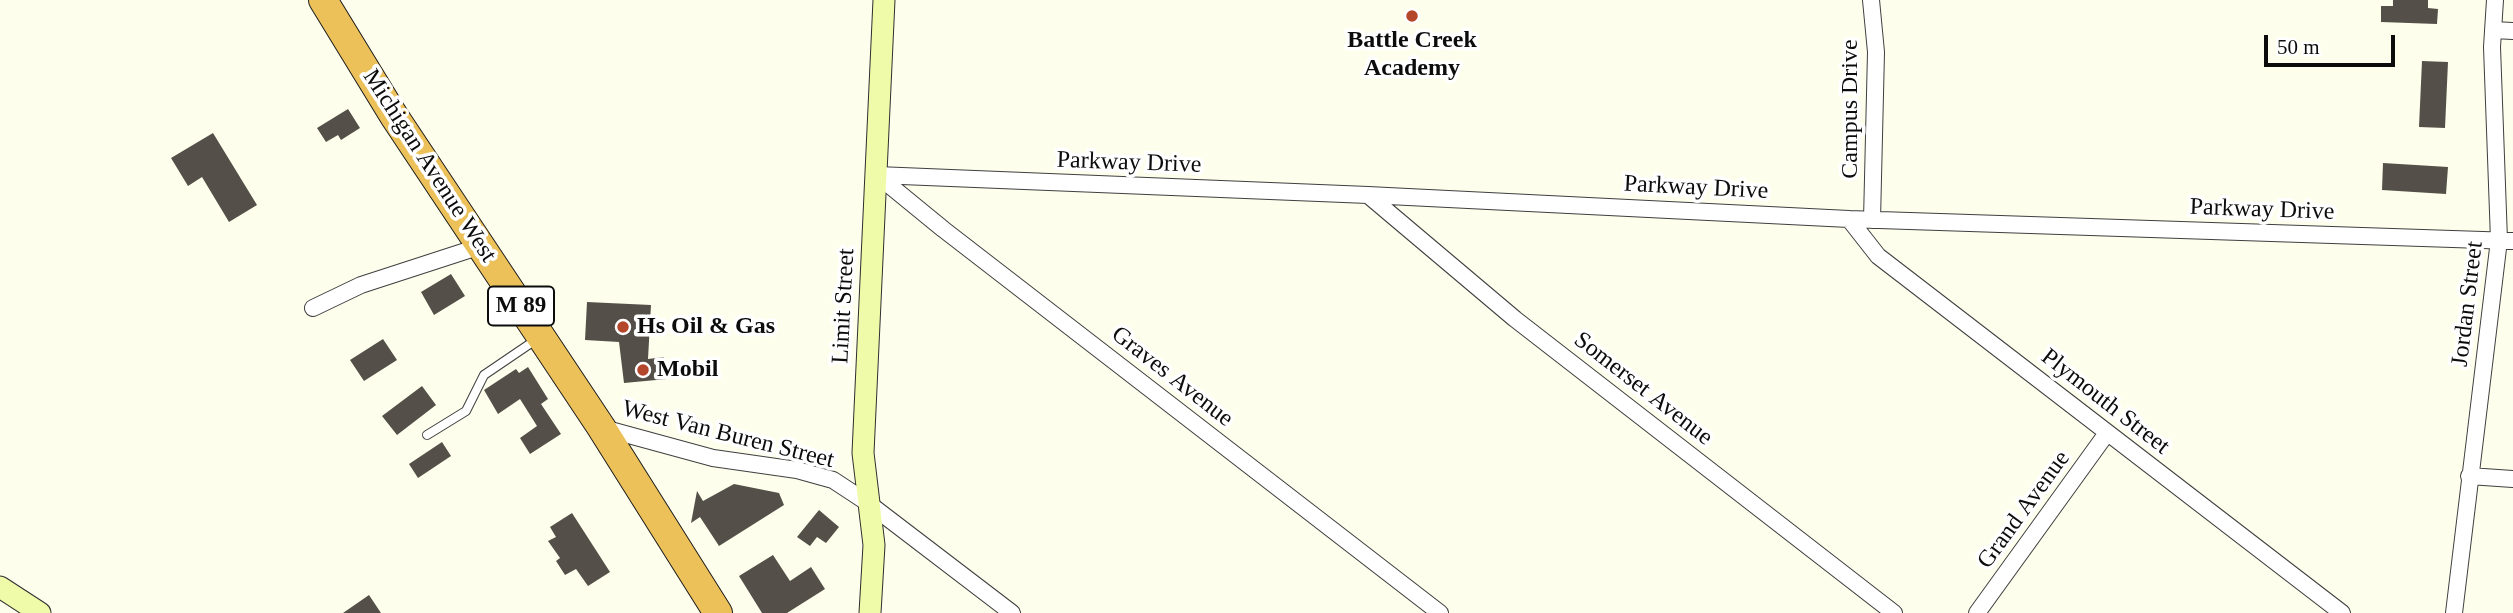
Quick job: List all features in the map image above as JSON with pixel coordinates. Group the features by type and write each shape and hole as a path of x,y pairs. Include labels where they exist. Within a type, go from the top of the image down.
{"highway":[{"name":"Michigan Avenue West","path":"323,0 394,116 601,427 718,613"}],"street":[{"name":"Limit Street","path":"870,613 874,545 863,453 884,0"},
{"name":"Campus Drive","path":"1871,0 1876,52 1872,220"},
{"name":"Jordan Street","path":"2454,613 2469,476 2506,241 2493,30 2495,0"},
{"path":"2493,30 2513,31"},
{"name":"Parkway Drive","path":"877,175 1368,195 1872,220 2506,241"},
{"name":"Graves Avenue","path":"877,175 1440,613"},
{"name":"Somerset Avenue","path":"1368,195 1515,319 1894,613"},
{"name":"Plymouth Street","path":"1849,219 1878,256 2342,613"},
{"path":"313,308 362,285 481,246"},
{"name":"West Van Buren Street","path":"601,427 713,458 797,470 833,480 868,503 1012,613"},
{"name":"Grand Avenue","path":"1977,613 2107,433"},
{"path":"2469,476 2513,479"},
{"path":"0,587 40,613"}],"lane":[{"path":"427,435 466,411 484,375 541,337"}],"building":[{"path":"2393,0 2428,0 2428,8 2438,9 2437,24 2381,22 2381,6 2393,6"},
{"path":"2422,61 2448,62 2445,128 2419,127"},
{"path":"348,109 360,128 341,140 338,135 326,142 317,128"},
{"path":"213,133 257,205 229,222 202,177 188,186 171,158"},
{"path":"2383,163 2448,167 2446,194 2382,190"},
{"path":"451,274 465,296 434,315 421,292"},
{"path":"587,302 651,305 648,359 664,357 667,379 624,383 619,342 585,340"},
{"path":"383,339 397,360 364,381 350,360"},
{"path":"528,367 548,399 541,404 561,434 530,454 520,438 537,426 520,399 498,414 484,390 516,369 519,373"},
{"path":"422,386 436,405 397,435 382,416"},
{"path":"442,442 451,456 418,478 409,464"},
{"path":"734,484 779,493 784,505 719,546 700,517 691,523 697,491 703,501"},
{"path":"819,510 839,527 826,543 817,537 810,546 797,537"},
{"path":"572,513 610,572 588,586 576,569 565,575 556,561 560,558 548,541 556,537 550,527"},
{"path":"773,555 790,581 811,567 825,589 787,613 762,613 739,576"},
{"path":"369,595 381,613 343,613"}],"place":[{"name":"Battle Creek Academy","path":"1412,16"},
{"name":"Hs Oil & Gas","path":"623,327"},
{"name":"Mobil","path":"643,370"}]}
